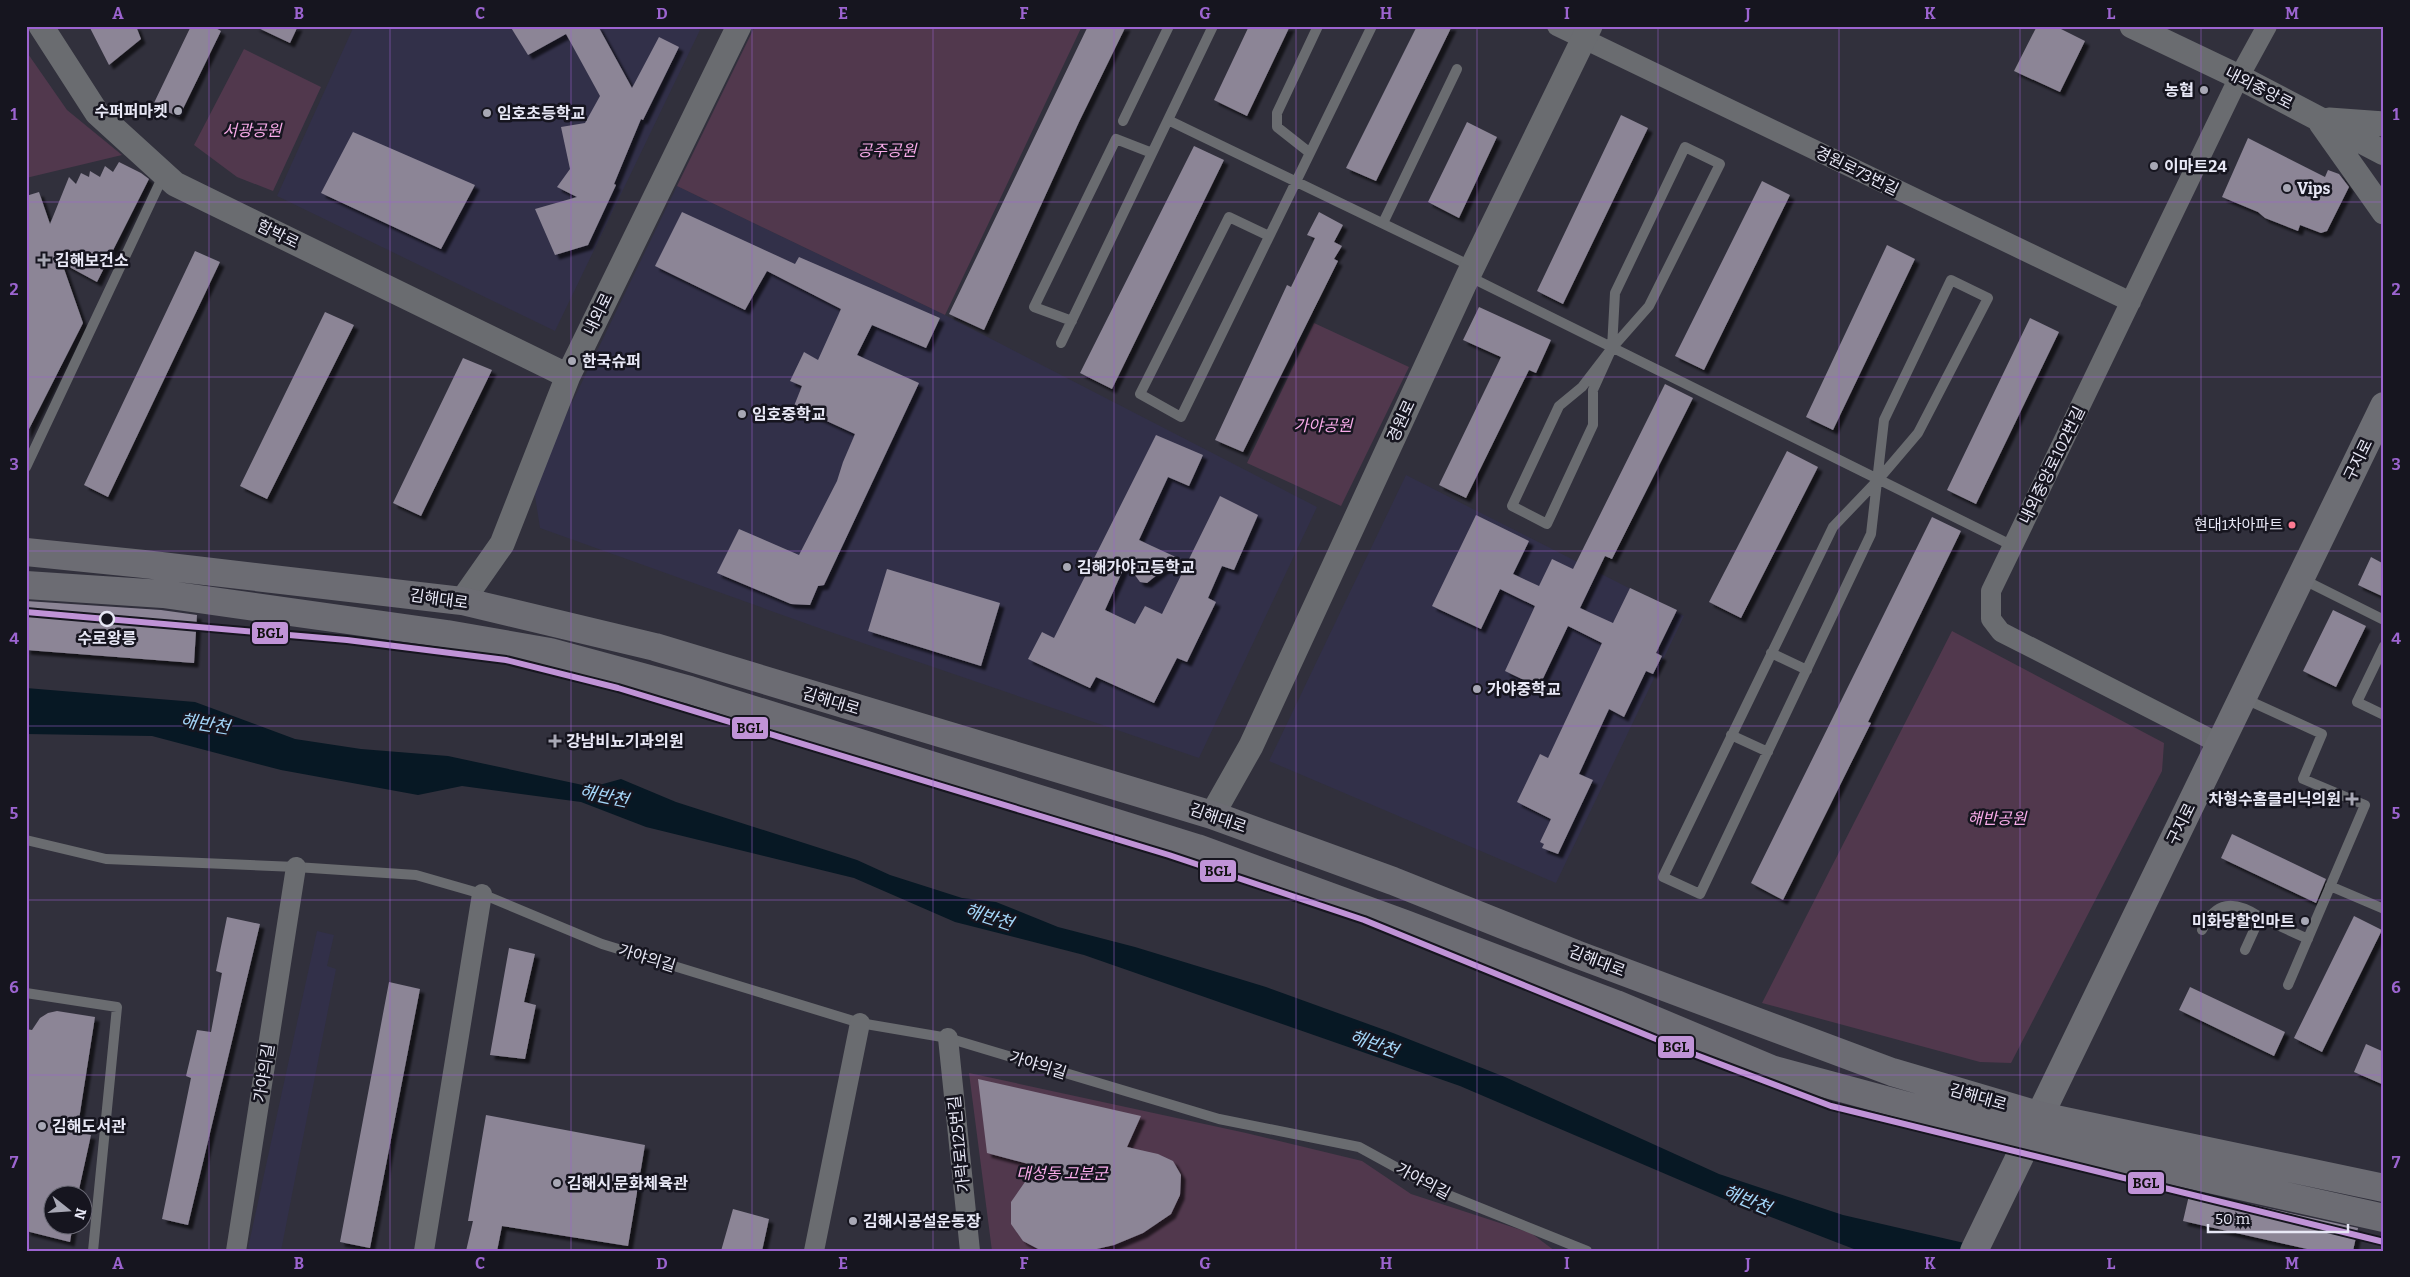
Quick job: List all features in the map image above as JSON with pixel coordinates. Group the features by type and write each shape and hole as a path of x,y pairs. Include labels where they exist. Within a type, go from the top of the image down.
{"main road":[{"name":"구지로","path":"1974,1251 2384,406"},
{"name":"김해대로","path":"26,552 462,601 655,647 1212,815 1394,881 1576,954 2035,1127 2384,1188"},
{"name":"김해대로","path":"26,586 163,594 447,634 550,652 690,690 1197,848 1616,1004 1771,1069 2035,1127 2384,1218"}],"street":[{"name":"함박로","path":"41,26 97,113 175,184 568,376"},
{"name":"내외로","path":"462,601 502,544 568,376 739,26"},
{"name":"경원로73번길","path":"1557,26 1587,33 2131,302"},
{"name":"내외중앙로","path":"2132,26 2240,77 2384,153"},
{"name":"내외중앙로102번길","path":"2220,744 2001,632 1991,619 1991,591 2240,77 2268,26"},
{"name":"경원로","path":"1212,815 1251,746 1470,272 1587,33"},
{"path":"2318,119 2384,124"},
{"path":"2318,119 2384,212"},
{"name":"가야의길","path":"236,1251 296,866"},
{"path":"424,1251 482,894"},
{"path":"814,1251 860,1023"},
{"name":"가락로125번길","path":"948,1038 970,1251"}],"lane":[{"path":"1123,121 1169,26"},
{"path":"1061,344 1213,26"},
{"path":"1310,152 1277,127 1277,113 1318,26"},
{"path":"1269,236 1229,217 1140,394 1181,417 1372,26"},
{"path":"1383,223 1457,69"},
{"path":"1168,120 1383,223 1612,348 2013,546"},
{"path":"1072,321 1034,307 1116,138 1152,153"},
{"path":"1612,348 1582,387 1559,406 1512,506 1547,524 1594,425 1593,390 1612,348 1615,293 1685,147 1720,164 1649,306 1612,348"},
{"path":"26,467 164,174"},
{"path":"1878,480 1833,527 1663,877 1700,894 1872,534 1878,480 1884,420 1951,280 1988,298 1918,433 1878,480"},
{"path":"2301,578 2384,620"},
{"path":"2384,646 2357,702 2384,715"},
{"path":"1771,653 1807,670"},
{"path":"2243,697 2322,734 2303,779 2364,805 2288,985"},
{"path":"1731,736 1768,752"},
{"name":"가야의길","path":"26,840 106,859 296,866 416,875 482,894 602,944 860,1023 948,1038 1218,1119 1359,1146 1443,1193 1586,1251"},
{"path":"2330,886 2384,909"},
{"path":"2202,930 2208,918 2221,906 2238,906 2308,939"},
{"path":"2245,950 2260,917"},
{"path":"26,993 117,1006 93,1251"}],"shaded area":[{"name":"임호초등학교","path":"354,26 691,26 700,30 555,331 277,196"},
{"path":"677,186 945,315 1317,507 1199,758 816,627 540,528 533,483"},
{"name":"가야중학교","path":"1406,475 1684,616 1556,883 1269,761"},
{"path":"317,931 334,935 327,966 336,969 281,1251 256,1251 248,1248"}],"green space":[{"name":"공주공원","path":"755,26 1082,26 945,315 677,186"},
{"name":"서광공원","path":"244,49 321,87 273,191 237,177 194,145"},
{"path":"26,51 67,110 122,155 26,178"},
{"name":"가야공원","path":"1314,323 1409,367 1341,506 1247,463"},
{"name":"해반공원","path":"1952,631 2164,743 2162,771 2011,1063 1980,1062 1762,1003"},
{"name":"대성동 고분군","path":"969,1073 1246,1133 1362,1161 1411,1194 1531,1233 1555,1251 992,1251"}],"water":[{"name":"해반천","path":"26,688 195,702 295,739 361,749 448,756 592,787 621,779 676,802 857,860 890,875 962,898 996,902 1058,927 1135,947 1266,987 1393,1033 1505,1077 1719,1174 1843,1215 1999,1251 1859,1251 1724,1199 1460,1086 1084,955 955,922 854,878 646,827 581,802 462,786 418,795 281,770 152,736 26,734"}],"building":[{"path":"89,26 136,26 141,39 109,65"},
{"path":"191,26 212,26 221,31 179,117 153,105"},
{"path":"254,26 298,26 290,43"},
{"path":"510,26 598,26 632,88 659,37 679,47 643,120 641,119 614,184 616,185 588,245 555,255 535,209 577,197 557,187 570,169 561,127 585,123 600,96 566,34 528,55"},
{"path":"1088,26 1126,26 1079,122 984,330 949,314"},
{"path":"1249,26 1290,26 1247,116 1214,100"},
{"path":"1417,26 1452,26 1376,181 1346,168"},
{"path":"2037,26 2055,26 2085,41 2060,92 2014,71"},
{"path":"1621,115 1648,128 1563,304 1537,291"},
{"path":"1467,122 1497,137 1459,218 1428,202"},
{"path":"353,132 475,185 441,249 321,193"},
{"name":"Vips","path":"2248,138 2325,177 2328,170 2339,174 2349,187 2327,231 2321,233 2300,225 2298,231 2265,218 2258,212 2222,197"},
{"path":"1194,146 1224,160 1112,389 1080,373"},
{"path":"119,162 149,179 97,282 62,263 83,323 26,435 26,196 39,192 50,224 69,177 76,184 81,173 89,177 90,171 100,177 105,166 113,172"},
{"path":"1762,181 1790,195 1704,370 1675,356"},
{"path":"682,212 795,264 799,257 940,318 926,348 872,325 857,355 919,383 824,585 818,586 810,605 791,604 717,573 739,529 799,555 837,481 855,434 794,406 802,386 790,381 804,352 818,360 841,309 767,271 745,310 655,266"},
{"path":"1319,212 1343,225 1334,242 1342,246 1334,259 1338,261 1243,452 1215,440 1287,285 1291,287 1315,238 1307,235"},
{"path":"1887,245 1915,259 1833,430 1806,417"},
{"path":"195,251 220,262 108,497 84,485"},
{"path":"1479,307 1551,340 1536,373 1529,370 1466,498 1439,485 1501,357 1463,340"},
{"path":"325,312 354,325 267,499 240,486"},
{"path":"2030,318 2059,332 1976,504 1947,490"},
{"path":"463,358 492,370 421,516 393,503"},
{"path":"1665,384 1693,398 1612,559 1605,556 1580,608 1613,623 1630,588 1677,610 1656,653 1662,656 1653,674 1646,671 1624,717 1609,709 1579,774 1593,780 1558,854 1542,848 1544,844 1540,842 1551,819 1517,802 1540,754 1548,758 1602,643 1568,626 1539,687 1505,671 1535,606 1500,589 1481,629 1432,606 1476,515 1529,541 1513,574 1539,586 1552,559 1573,569"},
{"path":"1156,435 1203,455 1189,486 1168,477 1139,540 1178,558 1147,583 1140,582 1126,563 1105,610 1135,624 1145,606 1162,614 1220,496 1258,515 1234,570 1222,566 1208,598 1216,602 1187,662 1177,658 1154,703 1096,677 1090,688 1028,659 1042,632 1054,638"},
{"path":"1787,451 1818,467 1741,618 1709,602"},
{"path":"1932,517 1961,531 1868,722 1871,723 1783,900 1751,883"},
{"path":"2371,557 2384,564 2384,597 2358,585"},
{"path":"887,569 1000,603 981,666 868,631"},
{"path":"26,601 161,610 197,615 194,663 26,650"},
{"path":"2333,610 2366,626 2336,687 2303,671"},
{"path":"2232,834 2326,879 2316,903 2221,858"},
{"path":"2354,916 2382,930 2322,1052 2294,1038"},
{"path":"227,917 260,924 188,1225 162,1219 191,1078 186,1076 197,1030 211,1032 222,973 216,971"},
{"path":"509,948 535,954 524,1002 536,1005 525,1059 490,1055"},
{"path":"389,982 420,989 370,1248 340,1242"},
{"path":"2190,987 2285,1032 2274,1056 2179,1010"},
{"name":"김해도서관","path":"57,1011 95,1017 77,1132 91,1135 80,1184 42,1184 42,1234 71,1234 70,1242 26,1231 26,1029 32,1030 40,1018 48,1013"},
{"path":"2366,1044 2384,1052 2384,1085 2354,1072"},
{"path":"978,1079 1141,1116 1127,1147 1158,1154 1173,1161 1181,1175 1180,1195 1171,1214 1143,1233 1114,1245 1088,1251 1042,1251 1023,1241 1011,1224 1011,1202 1036,1166 987,1153"},
{"name":"김해시 문화체육관","path":"486,1115 645,1145 628,1246 502,1226 497,1251 466,1251 473,1221 468,1221"},
{"path":"2190,1191 2358,1228 2353,1251 2316,1251 2183,1221"},
{"path":"733,1209 769,1219 762,1251 721,1251"}],"transit line":[{"name":"BGL","path":"26,612 347,640 506,660 618,688 1169,855 1364,920 1683,1050 1831,1106 2384,1242"}],"place":[{"name":"농협","path":"2204,90"},
{"name":"수퍼퍼마켓","path":"178,111"},
{"name":"임호초등학교","path":"487,113"},
{"name":"이마트24","path":"2154,166"},
{"name":"Vips","path":"2287,188"},
{"name":"김해보건소","path":"44,260"},
{"name":"한국슈퍼","path":"572,361"},
{"name":"임호중학교","path":"742,414"},
{"name":"현대1차아파트","path":"2292,525"},
{"name":"김해가야고등학교","path":"1067,567"},
{"name":"수로왕릉","path":"107,619"},
{"name":"가야중학교","path":"1477,689"},
{"name":"강남비뇨기과의원","path":"555,741"},
{"name":"차형수홈클리닉의원","path":"2352,799"},
{"name":"미화당할인마트","path":"2305,921"},
{"name":"김해도서관","path":"42,1126"},
{"name":"김해시 문화체육관","path":"557,1183"},
{"name":"김해시공설운동장","path":"853,1221"}]}
